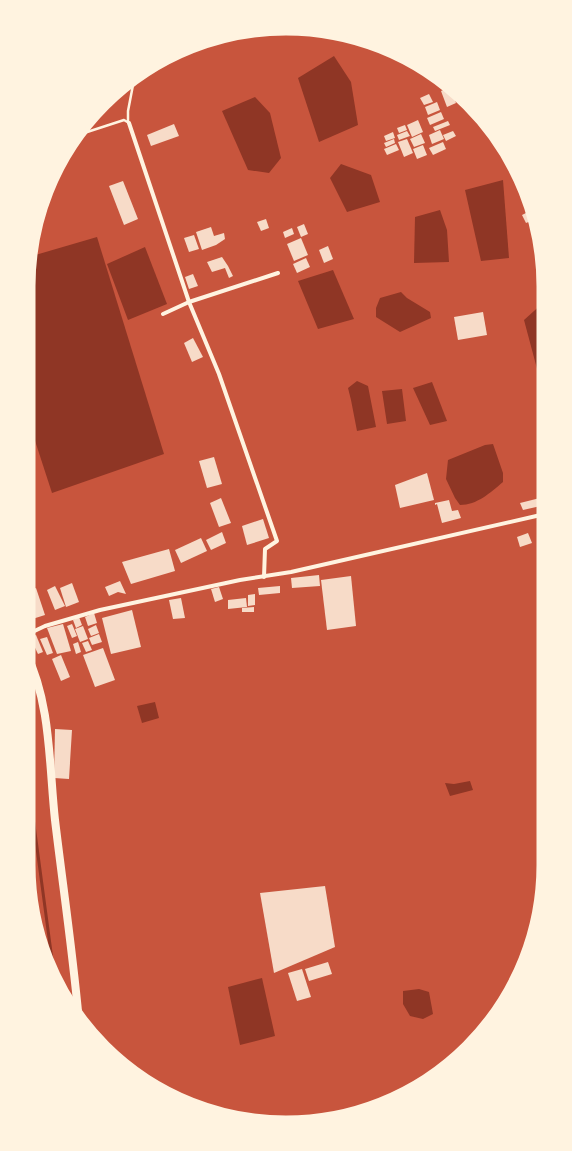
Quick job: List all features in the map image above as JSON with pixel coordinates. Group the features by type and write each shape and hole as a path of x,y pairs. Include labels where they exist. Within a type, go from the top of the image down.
{"highway":[{"path":"33,669 40,692 45,718 78,1008"}],"street":[{"path":"128,122 189,302 219,374 277,541 265,549 264,577"},
{"path":"163,314 189,302 278,273"},
{"path":"33,632 44,626 100,610 240,580 264,577 539,515"}],"lane":[{"path":"84,133 124,120 128,122 128,111 133,84"}],"shaded area":[{"path":"334,56 351,82 358,125 319,142 298,78"},
{"path":"255,97 270,113 281,158 269,173 248,170 222,111"},
{"path":"341,164 371,175 380,202 347,212 330,178"},
{"path":"503,180 509,258 481,261 465,190"},
{"path":"440,210 447,230 449,262 414,263 415,217"},
{"path":"97,237 164,454 52,493 33,435 33,286 35,255"},
{"path":"145,247 167,304 128,320 107,264"},
{"path":"333,270 354,319 318,329 298,281"},
{"path":"401,292 407,298 430,312 431,318 400,332 376,317 376,308 380,298"},
{"path":"539,306 539,376 524,320"},
{"path":"357,381 368,386 376,427 357,431 348,388"},
{"path":"432,382 447,421 430,425 413,388"},
{"path":"402,389 406,421 387,424 382,391"},
{"path":"493,444 503,473 503,482 478,501 460,505 446,479 448,460 485,445"},
{"path":"155,702 159,718 142,723 137,706"},
{"path":"470,781 473,790 450,796 445,783 454,784"},
{"path":"262,978 275,1036 240,1045 228,987"},
{"path":"419,989 429,992 433,1014 423,1019 410,1016 403,1004 403,991"}],"building":[{"path":"445,89 454,97 456,103 447,107 441,91"},
{"path":"429,94 433,102 424,105 420,98"},
{"path":"437,102 440,110 428,115 425,107"},
{"path":"441,112 444,119 430,125 427,118"},
{"path":"418,120 423,132 412,137 407,125"},
{"path":"448,121 450,125 435,131 433,127"},
{"path":"174,124 179,136 151,146 147,135"},
{"path":"405,125 407,130 399,133 397,128"},
{"path":"440,130 444,139 432,144 429,135"},
{"path":"407,131 410,136 399,140 397,135"},
{"path":"453,131 456,136 446,141 443,135"},
{"path":"393,132 395,138 386,141 384,136"},
{"path":"421,134 425,143 414,147 410,139"},
{"path":"394,139 395,143 386,147 384,143"},
{"path":"407,139 413,153 404,157 398,142"},
{"path":"443,142 446,149 433,155 429,148"},
{"path":"396,144 399,150 387,155 384,149"},
{"path":"423,145 427,155 417,159 413,149"},
{"path":"123,181 138,219 124,225 109,186"},
{"path":"528,212 530,221 526,223 522,215"},
{"path":"266,219 269,228 261,231 257,222"},
{"path":"304,224 308,234 301,237 297,227"},
{"path":"211,227 214,236 224,233 225,239 216,245 202,250 196,232"},
{"path":"292,228 294,234 285,238 283,232"},
{"path":"194,235 199,249 189,252 184,238"},
{"path":"301,238 308,255 294,261 287,244"},
{"path":"328,246 333,259 324,263 319,250"},
{"path":"222,257 233,276 229,278 225,268 212,272 207,262"},
{"path":"306,258 310,267 297,273 293,264"},
{"path":"193,274 198,286 189,289 185,277"},
{"path":"483,312 487,335 458,340 454,317"},
{"path":"193,338 203,357 192,362 184,343"},
{"path":"214,457 222,484 207,488 199,461"},
{"path":"427,473 434,500 400,508 395,485"},
{"path":"221,498 231,523 219,527 210,503"},
{"path":"539,498 539,506 523,510 520,503"},
{"path":"449,500 452,511 458,510 461,518 442,523 437,504 435,505 435,503"},
{"path":"263,519 269,538 247,545 242,526"},
{"path":"222,532 226,543 211,550 206,540"},
{"path":"528,533 532,543 520,547 517,537"},
{"path":"201,538 207,551 181,563 175,550"},
{"path":"169,549 175,571 131,584 122,562"},
{"path":"319,575 320,586 292,588 291,578"},
{"path":"351,576 356,626 327,630 321,580"},
{"path":"120,581 126,594 118,592 109,596 105,587"},
{"path":"72,583 79,602 66,607 60,588"},
{"path":"55,586 65,606 55,610 47,590"},
{"path":"280,586 280,593 259,595 258,588"},
{"path":"219,587 223,599 215,602 211,589"},
{"path":"36,588 45,615 33,619 33,589"},
{"path":"255,594 255,605 248,606 248,595"},
{"path":"181,598 185,618 173,619 169,600"},
{"path":"246,598 247,607 228,609 228,600"},
{"path":"254,607 254,612 242,612 242,608"},
{"path":"132,610 141,647 111,654 102,618"},
{"path":"94,613 97,623 88,626 85,617"},
{"path":"79,617 82,625 76,628 73,620"},
{"path":"63,624 71,651 57,654 47,628"},
{"path":"72,624 77,636 72,638 67,626"},
{"path":"96,625 99,633 91,636 88,629"},
{"path":"83,626 88,639 80,642 75,629"},
{"path":"99,634 102,642 92,645 89,638"},
{"path":"36,635 43,652 38,654 33,643 33,636"},
{"path":"47,637 53,653 47,655 40,639"},
{"path":"88,641 92,650 86,652 82,643"},
{"path":"78,642 81,652 76,654 73,644"},
{"path":"103,648 115,680 95,687 83,655"},
{"path":"61,655 70,677 61,681 52,659"},
{"path":"55,729 72,730 69,779 54,778"},
{"path":"325,886 335,947 274,973 260,893"},
{"path":"328,962 332,974 309,981 305,969"},
{"path":"302,969 311,997 297,1001 288,973"}],"waterway":[{"path":"33,818 52,963"}]}
